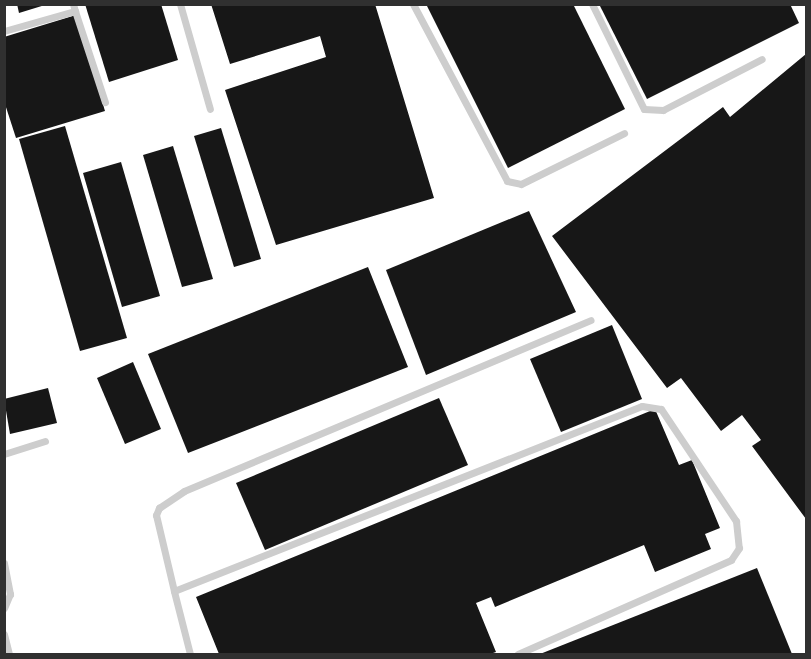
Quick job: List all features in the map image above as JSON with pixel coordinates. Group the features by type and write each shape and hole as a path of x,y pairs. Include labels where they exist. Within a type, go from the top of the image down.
{"lane":[{"path":"180,4 210,109"},
{"path":"414,4 507,181 521,184 624,134"},
{"path":"592,4 644,109 663,110 762,59"},
{"path":"4,31 74,8 105,102"},
{"path":"190,654 156,515 159,508 184,491 590,320"},
{"path":"174,591 642,406 661,409 736,521 739,548 731,560 518,654"},
{"path":"4,454 45,441"},
{"path":"4,563 10,594 4,608"},
{"path":"4,634 9,654"}],"building":[{"path":"17,4 45,4 45,5 19,13"},
{"path":"85,4 161,4 178,60 109,82"},
{"path":"211,4 375,4 434,198 276,245 225,90 326,57 320,36 230,64"},
{"path":"426,4 573,4 625,109 508,168"},
{"path":"599,4 790,4 799,23 647,99"},
{"path":"76,15 105,111 16,138 4,101 4,37"},
{"path":"806,54 806,519 752,446 761,440 742,415 721,431 681,378 667,388 552,236 723,107 730,117"},
{"path":"65,126 127,338 80,351 19,139"},
{"path":"221,128 261,259 234,267 194,136"},
{"path":"173,146 213,279 182,287 143,155"},
{"path":"121,162 160,296 122,307 83,173"},
{"path":"529,211 576,312 426,375 386,270"},
{"path":"368,267 408,367 188,453 148,354"},
{"path":"612,325 642,399 561,432 530,359"},
{"path":"133,362 161,429 125,444 97,378"},
{"path":"48,388 57,423 10,434 4,399"},
{"path":"439,398 468,465 265,550 236,483"},
{"path":"655,409 679,465 692,460 720,528 705,534 711,549 655,572 644,545 495,607 491,597 476,603 496,652 490,654 219,654 196,597"},
{"path":"757,568 792,654 540,654"}]}
